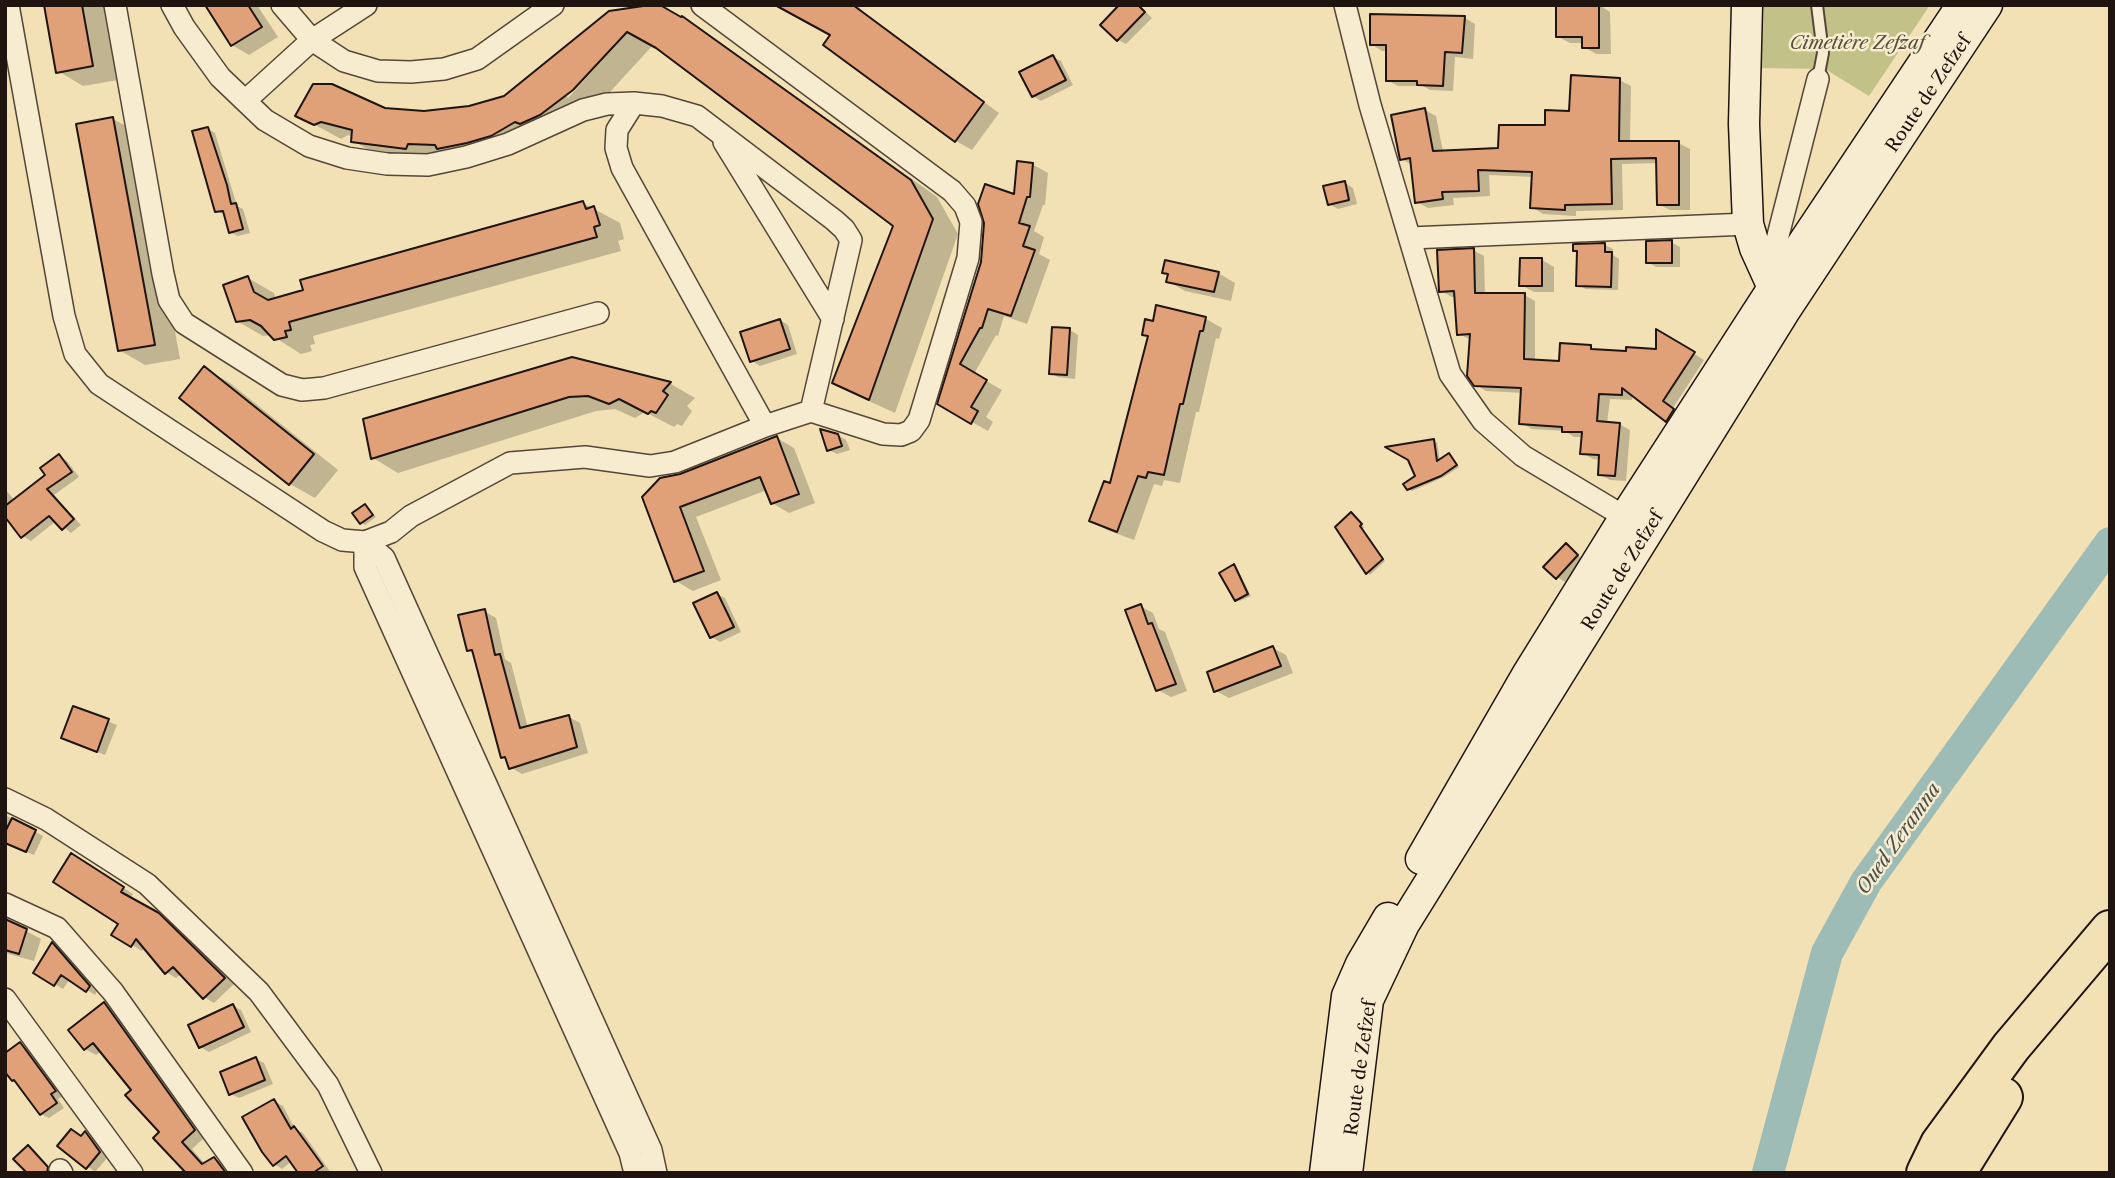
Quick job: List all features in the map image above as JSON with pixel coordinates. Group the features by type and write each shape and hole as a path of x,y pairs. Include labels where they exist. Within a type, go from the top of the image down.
{"highway":[{"path":"1926,1173 1940,1144 2011,1046 2110,930"},
{"path":"1956,1173 2016,1078 2110,968"}],"main road":[{"path":"1747,5 1744,124 1748,223 1755,248 1775,292"},
{"name":"Route de Zefzef","path":"1325,1173 1347,996 1361,964 1527,675 1625,517 1962,5"},
{"name":"Route de Zefzef","path":"1348,1173 1368,1000 1404,924 1775,292 1987,5"}],"street":[{"path":"8,5 64,316 75,354 99,384 312,524 342,540 365,542 391,532 411,516 510,463 585,457 650,466 675,462 765,426 811,411 883,434 901,435 911,430 919,420 968,258 971,222 965,206 951,191 702,5"},
{"path":"115,5 163,274 169,300 184,323 282,384 302,390 324,388 598,313"},
{"path":"172,5 184,27 220,77 264,120 309,146 347,158 387,164 428,165 466,158 508,144 583,110 607,104 634,103 677,108 696,116 844,229 851,240 811,411"},
{"path":"282,5 312,40 344,61 378,71 411,72 444,69 477,59 553,5"},
{"path":"245,102 312,40 366,5"},
{"path":"1345,5 1370,105 1450,374 1483,421 1523,456 1625,517"},
{"path":"1775,292 1818,79"},
{"path":"634,103 617,131 616,148 622,168 765,426"},
{"path":"717,131 833,319"},
{"path":"1409,238 1748,223"},
{"path":"365,542 365,567 630,1153 635,1173"},
{"path":"365,542 384,558 651,1150 656,1173"},
{"path":"5,799 46,818 147,884 259,992 328,1085 371,1173"},
{"path":"5,904 57,929 113,992 243,1173"},
{"path":"5,999 132,1173"}],"lane":[{"path":"1817,5 1823,53 1818,79"}],"green space":[{"name":"Cimetière Zefzaf","path":"1754,5 1930,5 1869,96 1825,69 1755,68"}],"building":[{"path":"44,5 82,5 93,66 56,73"},
{"path":"205,5 248,5 262,27 231,46"},
{"path":"660,5 682,16 911,180 933,219 869,400 832,383 893,226 656,48 627,32 573,90 540,115 520,124 515,122 491,136 467,143 437,149 435,145 408,144 406,149 351,142 352,130 321,122 314,125 295,116 313,84 332,84 385,108 424,111 469,106 504,96 609,11"},
{"path":"775,5 853,5 984,102 955,142 823,45 830,35"},
{"path":"1119,5 1138,5 1145,12 1117,41 1100,25"},
{"path":"1556,5 1599,5 1599,48 1582,48 1582,37 1556,37"},
{"path":"1370,14 1465,16 1462,53 1445,52 1443,86 1417,85 1417,81 1386,81 1386,45 1370,45"},
{"path":"1053,55 1066,80 1032,97 1019,72"},
{"path":"1571,75 1620,78 1619,141 1679,141 1679,205 1657,205 1656,158 1611,159 1612,204 1565,205 1565,210 1530,208 1532,172 1478,170 1479,191 1442,192 1443,199 1415,203 1410,158 1400,160 1391,115 1425,108 1433,151 1498,148 1499,125 1545,125 1545,110 1569,111"},
{"path":"113,117 155,345 118,351 76,124"},
{"path":"208,127 231,204 236,203 243,229 229,233 223,211 215,212 192,131"},
{"path":"1017,161 1033,163 1030,197 1027,197 1019,223 1030,226 1023,246 1035,250 1011,316 988,309 982,328 960,364 987,380 971,407 978,411 971,424 937,404 981,262 984,223 978,204 985,184 1014,194"},
{"path":"1345,181 1349,200 1328,205 1323,186"},
{"path":"583,201 586,209 594,206 600,225 594,227 597,237 289,322 291,330 285,331 287,337 274,340 261,326 250,320 236,322 223,285 248,276 254,292 268,300 303,290 300,280"},
{"path":"1672,240 1672,263 1646,263 1646,241"},
{"path":"1605,243 1605,252 1612,252 1611,287 1576,286 1577,251 1573,251 1573,244"},
{"path":"1474,248 1475,293 1525,293 1524,359 1559,361 1560,343 1591,345 1591,349 1656,349 1656,329 1695,352 1663,401 1674,409 1666,422 1622,388 1622,395 1599,394 1597,421 1620,423 1615,476 1598,475 1599,455 1580,454 1582,432 1562,432 1562,427 1519,424 1521,388 1474,386 1467,376 1470,334 1457,335 1454,291 1439,292 1437,250"},
{"path":"1520,258 1542,258 1542,286 1519,286"},
{"path":"1165,260 1219,272 1214,292 1166,282 1168,274 1162,273"},
{"path":"1156,305 1206,317 1203,331 1200,331 1183,404 1180,404 1164,475 1148,472 1146,478 1138,476 1117,532 1089,521 1104,481 1110,483 1148,336 1142,335 1145,319 1153,321"},
{"path":"780,319 790,349 750,362 740,332"},
{"path":"1052,327 1070,328 1067,375 1049,374"},
{"path":"572,357 671,382 663,391 668,395 656,413 651,411 648,414 619,399 609,404 588,396 569,397 371,459 363,419"},
{"path":"204,366 314,454 289,485 179,398"},
{"path":"820,429 838,434 842,446 827,451"},
{"path":"777,436 799,494 771,504 760,477 680,507 704,571 674,582 642,497 660,478 680,474"},
{"path":"1434,439 1437,461 1449,453 1457,465 1441,476 1407,490 1403,484 1415,476 1408,460 1385,447"},
{"path":"59,454 72,472 47,489 74,519 62,530 49,516 21,538 5,517 5,506 45,475 40,468"},
{"path":"365,504 373,515 360,524 352,513"},
{"path":"1351,512 1362,524 1360,526 1383,559 1366,574 1335,527"},
{"path":"1566,543 1578,555 1556,579 1543,567"},
{"path":"1234,564 1248,594 1235,601 1219,573"},
{"path":"717,592 734,627 710,638 693,603"},
{"path":"1141,604 1148,624 1152,623 1176,684 1156,691 1125,610"},
{"path":"485,609 495,655 500,654 520,728 569,715 577,747 509,769 505,757 501,758 472,650 467,651 458,615"},
{"path":"1273,646 1281,666 1214,692 1207,672"},
{"path":"73,706 109,719 97,752 61,738"},
{"path":"12,818 36,830 26,852 5,843 5,832"},
{"path":"71,853 124,887 121,892 159,913 225,978 203,999 173,967 165,974 136,939 131,947 111,935 118,924 53,882"},
{"path":"5,919 27,929 19,954 5,950"},
{"path":"52,942 90,986 86,992 61,975 54,986 33,973"},
{"path":"104,1002 195,1130 182,1142 202,1164 214,1157 226,1173 186,1173 153,1138 159,1132 125,1095 131,1090 93,1043 84,1050 68,1030"},
{"path":"233,1004 244,1027 199,1048 188,1025"},
{"path":"20,1042 56,1091 51,1094 57,1103 40,1115 5,1072 5,1053"},
{"path":"256,1057 265,1080 229,1095 220,1072"},
{"path":"274,1099 291,1129 294,1126 323,1166 313,1173 298,1173 286,1156 273,1166 242,1117"},
{"path":"71,1129 81,1136 85,1131 100,1152 86,1169 57,1146"},
{"path":"28,1145 48,1167 47,1173 27,1173 13,1159"}],"waterway":[{"name":"Oued Zeramna","path":"1768,1173 1827,953 1866,882 2110,543"}]}
